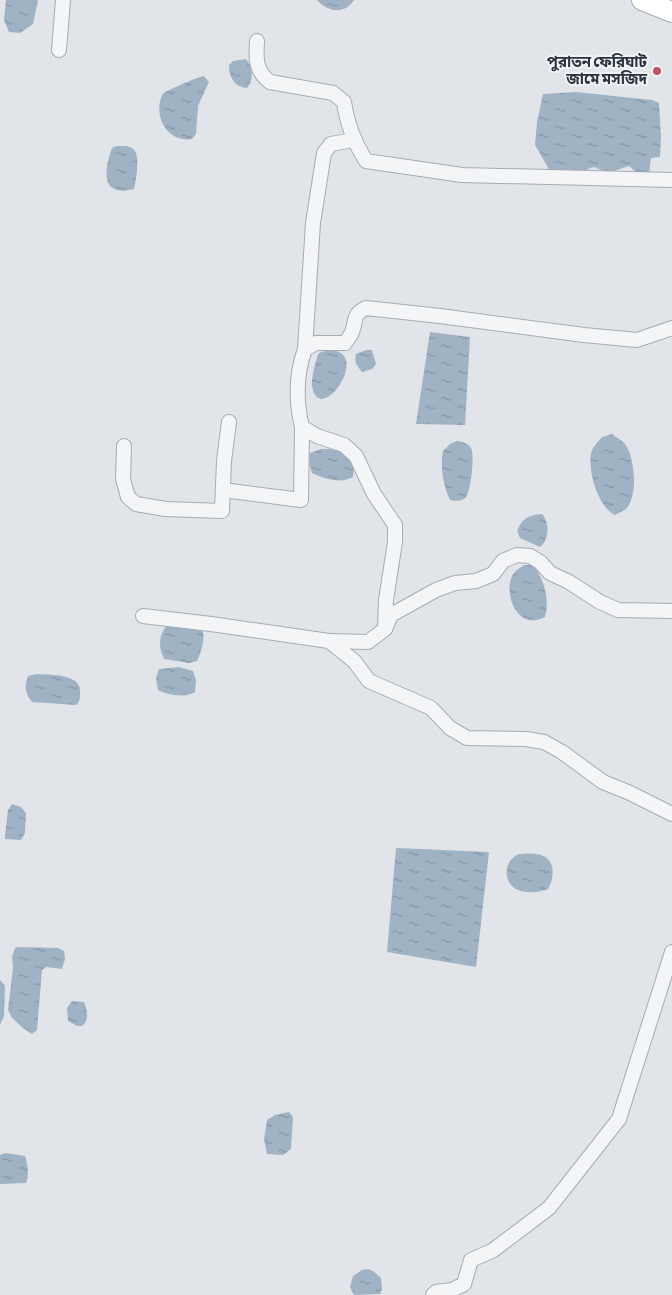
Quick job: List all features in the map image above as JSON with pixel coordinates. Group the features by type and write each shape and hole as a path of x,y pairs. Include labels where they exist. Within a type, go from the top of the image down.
{"street":[{"path":"59,50 63,0"},
{"path":"642,0 672,12"},
{"path":"257,41 256,56 258,69 264,78 270,82 282,85 333,93 344,102 353,140 366,161 462,175 672,180"},
{"path":"223,490 301,500 302,427 297,407 300,362 305,349 313,223 324,153 331,144 353,140"},
{"path":"305,349 316,343 346,343 352,332 353,321 358,312 366,308 637,340 672,328"},
{"path":"124,446 122,479 128,497 136,504 166,509 222,511 224,461 229,422"},
{"path":"302,427 317,436 344,445 356,456 374,494 394,525 395,542 386,600 385,629"},
{"path":"142,616 329,641 368,642 385,629 392,615 436,590 455,583 476,581 493,574 503,561 517,555 530,556 540,562 550,574 570,582 600,602 618,610 672,611"},
{"path":"329,641 354,661 369,680 431,708 450,728 467,738 526,739 544,742 562,752 603,782 672,814"},
{"path":"433,1295 436,1292 452,1290 464,1284 472,1260 492,1251 549,1208 619,1118 672,952"}],"water":[{"path":"6,0 38,0 33,24 20,33 9,32 4,20"},
{"path":"317,0 354,0 346,8 336,10 326,7"},
{"path":"246,59 252,74 247,88 239,86 233,81 229,65 233,61"},
{"path":"204,76 209,82 198,106 196,134 192,139 176,137 164,126 161,119 159,111 162,95 175,87"},
{"path":"576,92 652,100 659,103 660,157 651,158 649,173 637,173 629,166 608,173 594,167 577,173 550,171 535,145 537,122 543,94"},
{"path":"117,146 130,147 137,157 134,189 115,189 110,186 107,180 106,173 109,157 112,148"},
{"path":"430,332 470,337 465,425 416,424"},
{"path":"328,350 341,353 346,362 345,373 340,384 333,394 324,399 317,397 312,383 318,355"},
{"path":"372,350 376,364 372,369 362,372 357,366 355,357 356,354"},
{"path":"612,434 626,445 630,453 634,479 630,503 626,509 615,515 603,504 599,496 592,476 591,466 593,448 602,437"},
{"path":"457,441 470,446 472,452 471,482 467,495 459,501 450,500 443,476 442,463 443,451 450,444"},
{"path":"321,449 335,450 346,454 350,458 354,469 353,477 343,480 332,480 312,473 309,463 310,453"},
{"path":"542,514 546,522 547,536 540,547 520,538 517,531 526,518"},
{"path":"524,565 534,565 541,577 545,590 547,604 545,617 535,620 526,619 519,614 510,597 511,579 516,571"},
{"path":"169,623 202,628 203,641 197,661 189,663 164,659 160,640 165,627"},
{"path":"179,667 193,671 196,680 195,692 187,695 177,695 158,690 156,678 159,669"},
{"path":"37,674 57,675 72,679 80,688 78,703 76,705 32,702 27,693 26,684 28,676"},
{"path":"12,804 21,807 26,813 25,833 21,840 5,839 8,810"},
{"path":"396,848 489,852 476,967 387,952"},
{"path":"519,854 536,854 547,858 553,872 548,889 525,892 513,887 507,878 507,869 511,860"},
{"path":"15,948 58,948 64,951 65,959 62,969 46,967 42,970 37,1030 32,1034 12,1018 8,1010 13,968 12,957"},
{"path":"0,980 5,986 4,1016 0,1025"},
{"path":"72,1001 84,1002 87,1018 82,1026 77,1026 68,1021 67,1008"},
{"path":"289,1112 293,1117 291,1149 283,1155 267,1154 264,1139 267,1120 275,1115"},
{"path":"6,1153 25,1156 28,1170 26,1183 0,1184 0,1155"},
{"path":"368,1269 381,1278 382,1289 380,1294 354,1295 350,1287 353,1276 362,1270"}],"place":[{"name":"পুরাতন ফেরিঘাট জামে মসজিদ","path":"657,71"}]}
